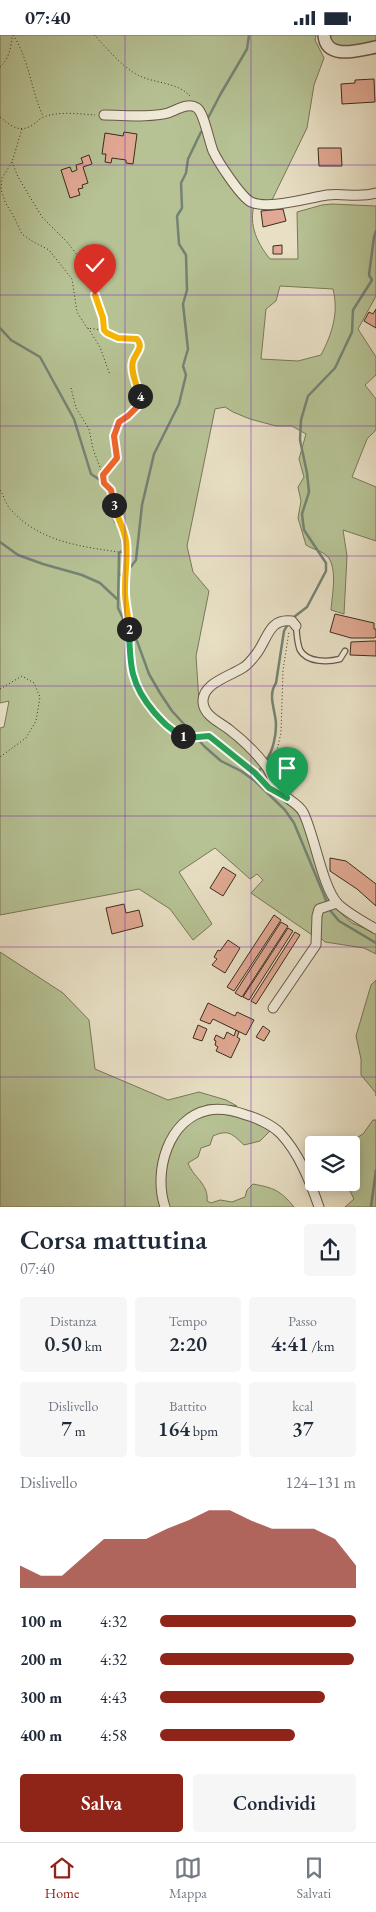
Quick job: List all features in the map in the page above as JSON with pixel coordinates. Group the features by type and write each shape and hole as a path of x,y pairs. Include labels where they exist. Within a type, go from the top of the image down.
{"street":[{"path":"324,35 324,40 329,47 337,52 350,52 376,47"},
{"path":"104,115 161,114 181,107 193,106 200,111 208,140 216,159 232,182 251,202 268,204 297,202 328,195 357,196 376,193"},
{"path":"295,625 292,621 284,620 276,623 244,667 207,690 203,704 215,721 231,731 252,751 271,774 277,788 302,811 329,888 337,903 376,929"},
{"path":"273,1008 316,945 319,909 337,903"},
{"path":"166,1207 162,1182 163,1158 175,1133 187,1119 208,1110 231,1110 254,1117 279,1131 296,1154 319,1207"}],"lane":[{"path":"295,625 300,649 309,658 330,661 340,659 345,651"}],"path":[{"path":"0,67 6,62 13,35"},
{"path":"13,35 22,48 43,117"},
{"path":"94,35 113,56 137,75 183,90 190,97 193,106"},
{"path":"0,117 10,125 22,129 28,128 43,117 54,115 104,115"},
{"path":"22,129 12,162 2,178 1,189 5,202 22,234 50,250 72,279 77,312 100,347 110,375"},
{"path":"12,162 18,177 42,217 67,242 96,279 95,295 103,318 104,330"},
{"path":"87,328 104,330 113,337 137,339 140,344 132,369 140,396 139,405 119,422 114,436 117,458 103,475"},
{"path":"70,388 76,407 90,429 93,449 103,475 104,483 111,490 117,519 122,524 126,541 124,588 129,618 130,660 134,681 142,698 172,731 187,738 209,736 263,781"},
{"path":"0,490 9,509 27,525 38,531 71,545 126,553"},
{"path":"271,774 281,733 283,670 289,627 295,625"},
{"path":"0,689 22,676 34,683 40,697 36,721 26,738 0,757"}],"green space":[{"path":"0,35 316,35 315,40 324,58 314,85 307,128 271,202 256,200 252,216 254,231 270,259 298,259 297,212 332,204 376,206 376,296 358,329 376,357 376,375 365,385 376,399 376,430 367,439 352,477 376,487 376,541 343,530 347,556 344,614 331,610 334,582 330,561 325,554 306,545 298,518 301,501 298,487 304,477 299,459 306,434 292,426 276,426 250,419 225,407 215,409 187,546 193,572 209,591 196,656 199,702 260,763 300,816 329,900 324,903 315,937 251,893 263,880 257,874 250,879 215,848 179,872 212,924 193,940 170,909 139,889 0,915 0,728 4,727 9,701 0,703","holes":["280,286 333,289 335,315 321,355 298,361 261,359 266,309 276,301"]},
{"path":"330,35 376,35 376,44 350,51 332,44"},
{"path":"334,907 352,923 376,933 376,954 364,948 325,942 319,936 321,911"},
{"path":"0,952 63,993 89,1020 95,1069 168,1100 199,1092 226,1100 237,1106 207,1105 185,1117 172,1129 160,1157 162,1207 0,1207"},
{"path":"376,980 376,1093 361,1075 361,1059 356,1036 371,985"},
{"path":"214,1113 257,1123 271,1130 260,1141 244,1145 230,1134 218,1134 213,1136 210,1145 201,1148 198,1157 188,1163 206,1190 207,1201 211,1203 220,1200 232,1202 245,1197 247,1190 253,1184 276,1191 294,1207 169,1207 164,1187 164,1176 173,1142 185,1125 199,1117"},
{"path":"373,1120 376,1120 376,1207 345,1207 354,1199 350,1191 360,1191 360,1136"}],"building":[{"path":"374,79 375,102 342,104 341,84 355,83 355,80"},
{"path":"124,132 137,134 133,164 126,163 126,160 112,158 111,163 105,162 106,154 102,154 105,133 123,136"},
{"path":"318,148 341,148 342,166 319,166"},
{"path":"89,155 92,164 83,167 88,183 82,185 83,188 78,189 80,195 70,198 61,170 70,167 72,172 77,170 76,165 83,163 81,158"},
{"path":"283,209 286,221 263,227 261,211"},
{"path":"282,245 282,254 273,254 273,246"},
{"path":"376,309 376,328 364,321 369,312 373,314"},
{"path":"335,614 374,623 376,637 351,638 330,632"},
{"path":"376,641 376,656 350,655 351,642"},
{"path":"330,858 346,861 376,884 376,906 357,889 330,871"},
{"path":"223,867 236,875 223,896 210,888"},
{"path":"124,904 126,913 139,910 143,926 112,934 106,908"},
{"path":"274,915 281,920 234,991 227,987"},
{"path":"281,922 288,926 242,997 235,993"},
{"path":"288,928 293,931 249,1000 243,997"},
{"path":"295,932 300,935 256,1004 251,1001"},
{"path":"228,940 240,948 225,973 212,965 217,959 214,957 218,950 220,951"},
{"path":"208,1003 235,1016 237,1012 254,1020 246,1035 213,1019 210,1024 200,1020"},
{"path":"198,1025 207,1029 202,1041 193,1038"},
{"path":"263,1026 270,1031 264,1041 256,1037"},
{"path":"236,1030 239,1032 237,1037 240,1039 231,1058 216,1051 218,1047 215,1045 216,1041 214,1040 216,1035 224,1039 227,1032 234,1036"}],"waterway":[{"path":"207,120 247,49 249,35"},
{"path":"119,575 126,573 136,560 142,505 154,454 179,404 186,375 183,366 188,349 183,304 187,290 186,255 179,244 177,216 182,208 181,183 186,173 188,159 201,132"},
{"path":"294,617 307,607 326,571 326,563 304,530 302,514 309,492 300,440 301,420 308,396 335,368 352,332 353,310 372,280 369,275 376,231"},
{"path":"0,328 11,340 40,357 74,419 91,474 103,482 111,497 115,522 120,526 123,550 119,553 118,608 129,631 137,641 149,674 172,711 205,747 221,761 241,771 255,781 285,810 294,823 326,900"},
{"path":"0,542 18,555 82,575 100,583 117,599"},
{"path":"267,759 275,738 276,729 272,693 276,683 284,631 288,624"},
{"path":"258,773 261,768"},
{"path":"329,909 339,921 376,943"},
{"path":"371,1207 376,1170"}],"route":[{"path":"95,295 103,318 102,325 104,330 113,337 137,339 140,344 132,369 140,396 139,405 119,422 114,436 117,458 103,475 104,483 111,490 117,519 122,524 126,541 124,588 129,618 130,660 134,681 142,698 172,731 187,738 209,736 255,773 269,788 287,798"}]}
